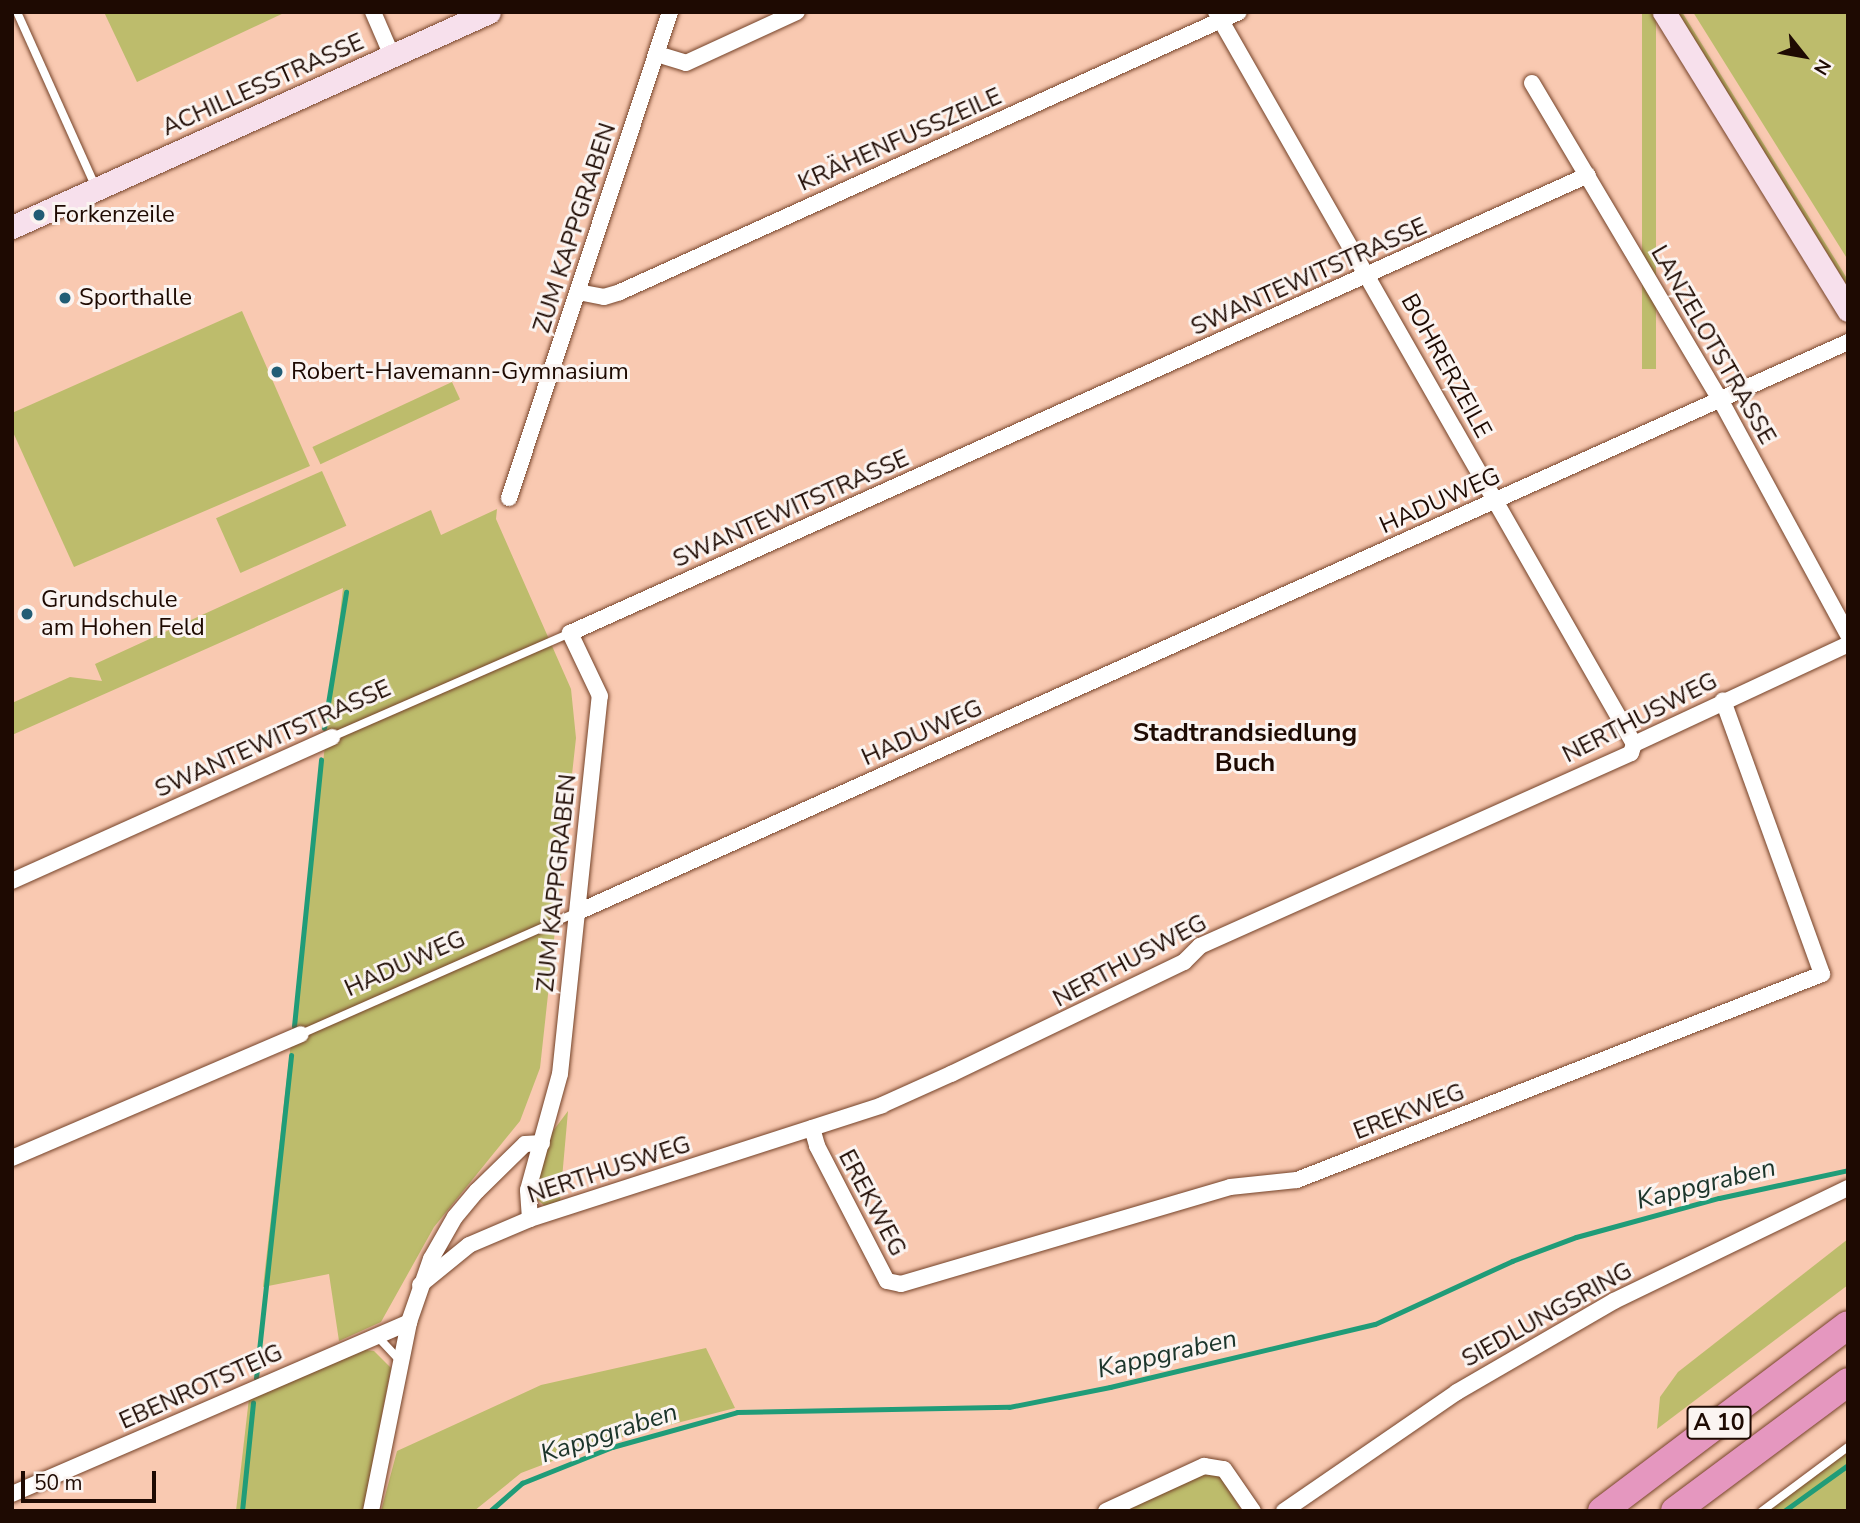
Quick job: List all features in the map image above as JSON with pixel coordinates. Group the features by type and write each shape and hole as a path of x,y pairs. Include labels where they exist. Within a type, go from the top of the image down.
{"highway":[{"name":"A 10","path":"1602,1511 1848,1325"},
{"name":"A 10","path":"1675,1511 1848,1382"}],"street":[{"path":"373,12 392,56"},
{"name":"ACHILLESSTRASSE","path":"12,228 489,12"},
{"name":"ZUM KAPPGRABEN","path":"509,498 670,12"},
{"path":"657,54 687,63 797,12"},
{"name":"KRÄHENFUSSZEILE","path":"578,292 604,297 620,292 1219,16 1239,12"},
{"path":"1664,12 1848,310"},
{"name":"BOHRERZEILE","path":"1219,16 1370,275 1634,744"},
{"name":"LANZELOTSTRASSE","path":"1532,83 1721,401 1848,635"},
{"name":"SWANTEWITSTRASSE","path":"570,633 1588,175"},
{"name":"HADUWEG","path":"578,912 1848,342"},
{"name":"ZUM KAPPGRABEN","path":"530,1219 528,1190 560,1074 600,696 570,633"},
{"name":"NERTHUSWEG","path":"420,1285 468,1245 530,1219 882,1105 1046,1031 1184,962 1200,946 1631,753 1634,744 1723,700 1848,644"},
{"name":"EREKWEG","path":"812,1128 817,1146 887,1281 901,1284 1230,1187 1297,1180 1822,974 1723,700"},
{"name":"SWANTEWITSTRASSE","path":"12,881 332,737"},
{"name":"HADUWEG","path":"12,1158 301,1034"},
{"path":"371,1511 409,1322 420,1285 455,1217 525,1144 542,1143"},
{"name":"SIEDLUNGSRING","path":"1284,1511 1457,1392 1614,1301 1848,1188"},
{"path":"455,1217 459,1235 468,1245"},
{"name":"EBENROTSTEIG","path":"12,1494 409,1322"},
{"path":"1106,1511 1204,1466 1224,1469 1253,1511"}],"lane":[{"path":"17,12 96,188"},
{"name":"SWANTEWITSTRASSE","path":"332,737 570,633"},
{"name":"HADUWEG","path":"301,1034 578,912"},
{"path":"376,1336 401,1362"},
{"path":"1762,1511 1848,1447"}],"shaded area":[{"path":"104,12 286,12 137,82"},
{"path":"1642,12 1656,12 1656,369 1642,369"},
{"path":"1677,12 1682,12 1848,280 1848,287"},
{"path":"1693,12 1848,12 1848,260"},
{"path":"242,311 310,466 74,567 12,430 12,413"},
{"path":"452,382 460,399 320,464 312,447"},
{"path":"322,471 346,526 240,573 216,518"},
{"path":"497,509 496,519 571,689 576,738 540,1068 520,1121 434,1227 381,1322 339,1341 329,1274 263,1287 343,588 12,735 12,703 70,677 102,681 95,664 431,510 441,535"},
{"path":"568,1111 560,1201 545,1206 534,1197 547,1139"},
{"path":"1848,1239 1848,1285 1657,1429 1660,1397 1678,1372"},
{"path":"706,1348 735,1408 600,1443 521,1473 474,1511 381,1511 397,1451 541,1385"},
{"path":"357,1349 374,1351 391,1368 363,1511 236,1511 249,1398"},
{"path":"1848,1448 1848,1511 1759,1511"},
{"path":"1203,1472 1220,1476 1242,1511 1119,1511"}],"waterway":[{"path":"324,728 346,592"},
{"path":"294,1026 321,759"},
{"path":"256,1378 291,1055"},
{"name":"Kappgraben","path":"490,1511 522,1483 612,1447 737,1412 1009,1407 1110,1387 1375,1324 1512,1261 1576,1237 1719,1198 1848,1170"},
{"path":"242,1511 253,1403"},
{"path":"1784,1511 1848,1465"}],"place":[{"name":"Forkenzeile","path":"39,215"},
{"name":"Sporthalle","path":"65,298"},
{"name":"Robert-Havemann-Gymnasium","path":"277,372"},
{"name":"Grundschule am Hohen Feld","path":"27,614"}],"district":[{"name":"Stadtrandsiedlung Buch","path":"1245,748"}]}
